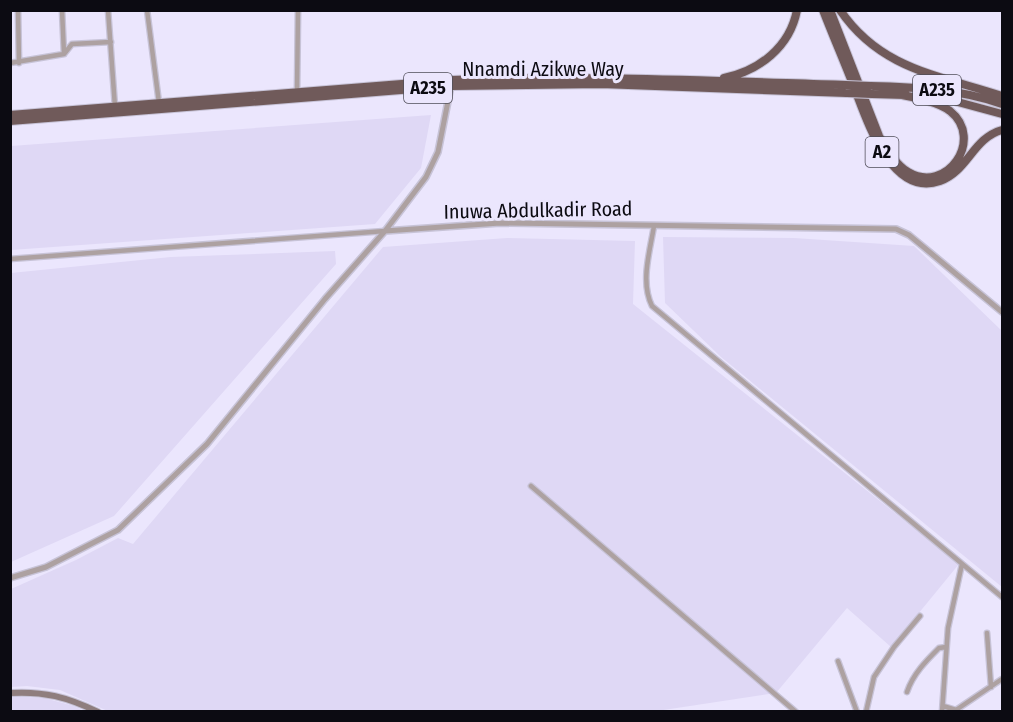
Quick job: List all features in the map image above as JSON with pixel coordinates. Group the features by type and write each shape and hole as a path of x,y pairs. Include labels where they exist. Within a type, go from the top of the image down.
{"highway":[{"path":"709,81 743,73 769,58 788,35 797,10"},
{"name":"A2","path":"823,10 878,144 896,169 912,181 937,182 951,176 983,139 1002,130"},
{"path":"830,10 879,136 890,154 907,172 916,176 935,177 946,173 959,160 963,151 964,133 961,124 948,110 902,95"},
{"path":"840,10 864,39 896,62 932,76 1002,96"},
{"name":"Nnamdi Azikwe Way","path":"10,115 530,78 709,81 871,90 940,90 1002,104"},
{"name":"Nnamdi Azikwe Way","path":"10,121 451,83 847,89"},
{"name":"Nnamdi Azikwe Way","path":"871,90 954,101 1002,114"}],"main road":[{"path":"10,693 34,691 71,699 98,711"}],"street":[{"path":"18,10 19,63"},
{"path":"62,10 64,54"},
{"path":"108,10 115,107"},
{"path":"147,10 159,104"},
{"path":"297,93 298,10"},
{"path":"10,63 64,54 72,44 111,42"},
{"path":"10,578 46,567 118,530 207,444 325,299 385,231 426,177 438,152 451,83"},
{"name":"Inuwa Abdulkadir Road","path":"385,231 500,223 896,229 909,235 1002,312"},
{"path":"654,226 646,284 647,296 652,306 1002,597"},
{"path":"10,259 385,231"},
{"path":"531,486 796,711"},
{"path":"962,564 948,628 942,709 956,710 1002,680"},
{"path":"866,711 874,677 894,647 920,616"},
{"path":"987,633 990,687"},
{"path":"907,692 911,681 923,665 939,648 946,647"},
{"path":"838,661 857,711"}],"shaded area":[{"path":"431,115 421,168 375,224 11,250 11,146"},
{"path":"663,237 794,238 914,246 1002,331 1002,587 721,357 665,303"},
{"path":"507,238 635,241 633,304 959,564 891,647 847,608 776,693 657,711 110,712 60,690 27,686 11,687 11,589 118,538 133,544 383,247"},
{"path":"335,251 336,264 114,516 11,562 11,273 171,257"},
{"path":"10,696 44,698 84,711 11,711"}]}
